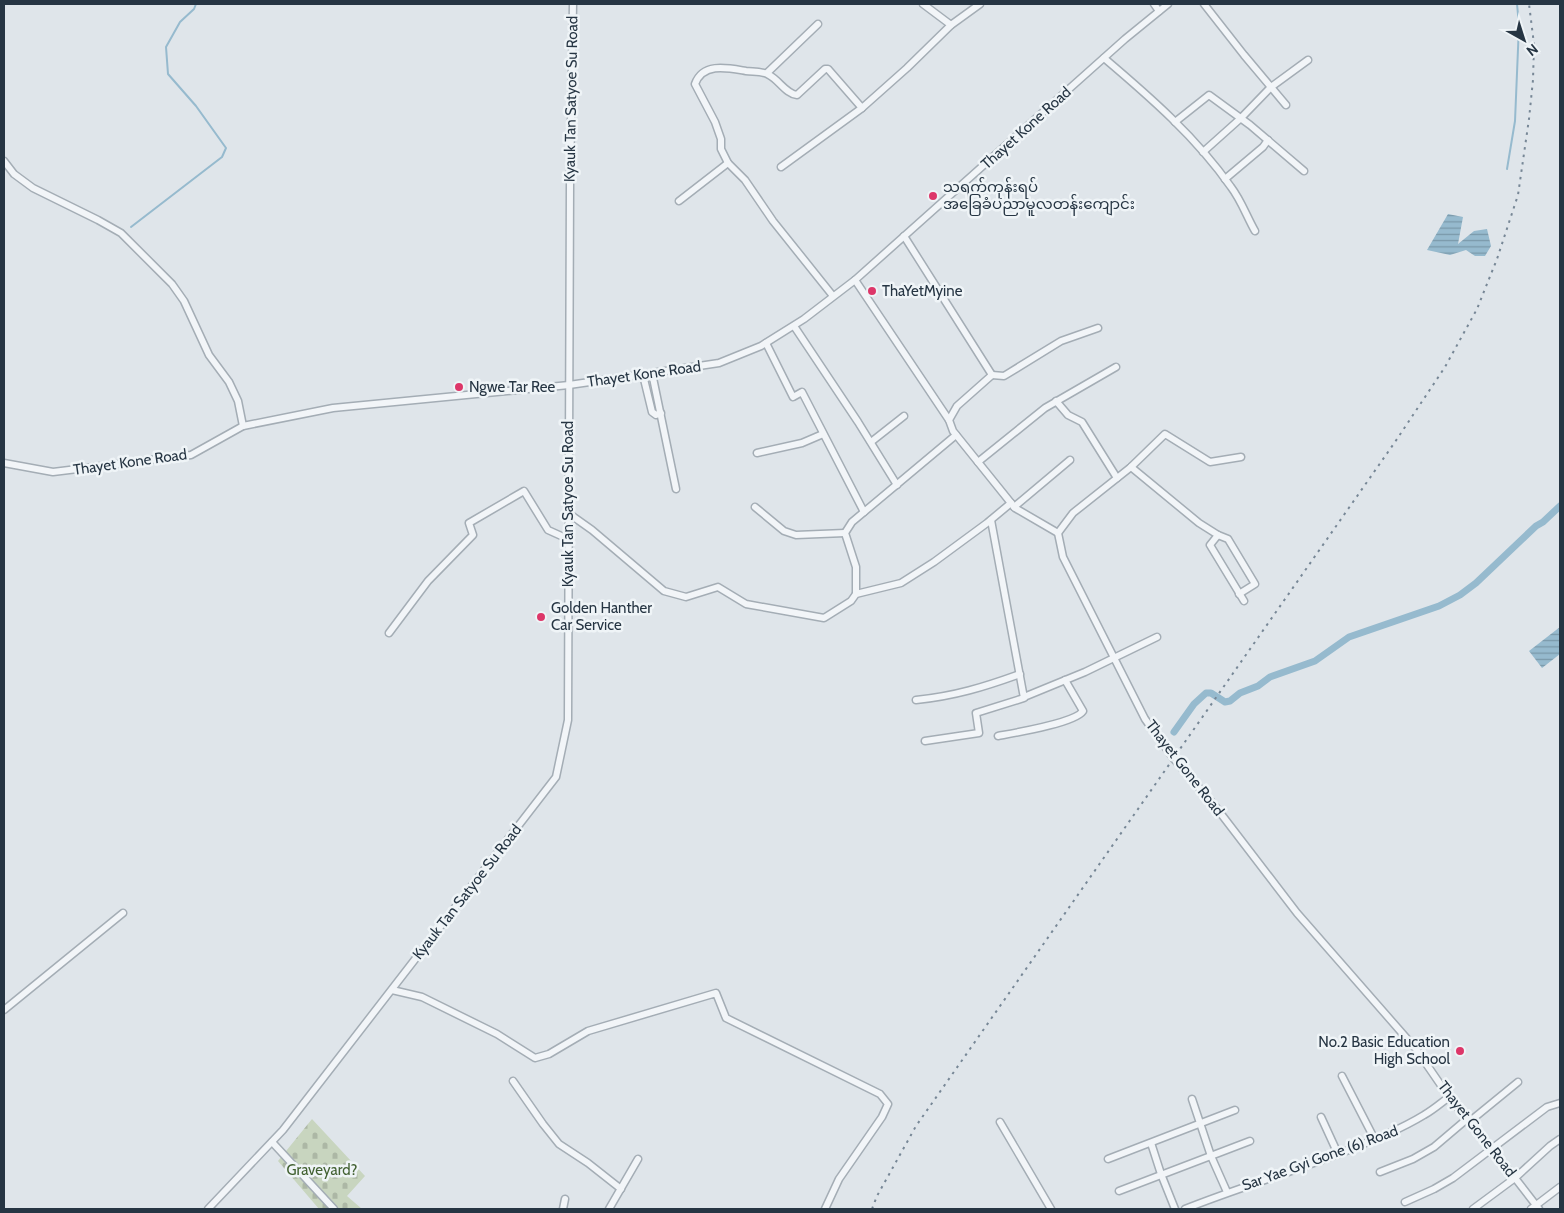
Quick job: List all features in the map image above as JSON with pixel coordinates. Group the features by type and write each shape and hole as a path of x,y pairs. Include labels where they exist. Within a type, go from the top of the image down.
{"street":[{"name":"Kyauk Tan Satyoe Su Road","path":"208,1209 284,1130 556,777 568,720 573,4"},
{"path":"923,4 951,25"},
{"path":"781,167 862,108 951,25 980,4"},
{"path":"1154,4 1159,11"},
{"name":"Thayet Kone Road","path":"4,463 53,472 191,455 243,426 333,408 569,385 719,363 766,343 794,326 855,280 1104,58 1168,4"},
{"path":"1204,4 1286,105"},
{"path":"767,74 818,24"},
{"path":"1104,58 1147,95 1203,152 1232,188 1255,231"},
{"path":"1203,152 1241,118 1271,87 1308,60"},
{"path":"833,296 773,221 745,180 728,163 722,149 716,122 695,84 697,78 708,69 721,67 767,74 777,80 790,93 797,95 825,69 828,69 862,108"},
{"path":"1175,122 1209,95 1241,118 1304,171"},
{"path":"1225,179 1263,147 1268,140"},
{"path":"4,161 14,174 33,188 98,220 121,234 172,284 184,301 209,355 229,382 238,400 243,426"},
{"path":"679,201 728,163"},
{"path":"904,236 992,375"},
{"path":"855,280 949,420 953,431 1012,505 1058,533 1073,513 1132,467 1164,434 1210,462 1241,457"},
{"path":"794,326 897,484"},
{"path":"949,420 957,406 992,375 1004,376 1061,341 1098,328"},
{"path":"766,343 793,398 802,392 864,512"},
{"path":"978,462 1045,408 1116,367"},
{"path":"652,373 676,488"},
{"path":"643,375 652,412 656,415 661,413"},
{"path":"1056,401 1068,415 1082,422 1117,478"},
{"path":"871,442 904,416"},
{"path":"757,453 802,443 823,434"},
{"path":"845,533 852,522 956,435"},
{"path":"856,594 901,583 934,562 1070,460"},
{"path":"1132,467 1199,523 1228,539 1255,584 1240,594"},
{"path":"389,633 428,581 473,535 469,523 524,492 548,530 568,539"},
{"path":"755,507 784,531 796,535 845,533"},
{"path":"568,513 592,530 664,591 686,597 718,587 746,604 824,618 851,601 856,594 856,567 845,533"},
{"path":"991,520 1024,697"},
{"name":"Thayet Gone Road","path":"1058,533 1063,557 1145,719 1174,759 1215,806 1297,913 1416,1049 1449,1097 1516,1178 1535,1208"},
{"path":"1218,535 1210,545 1244,601"},
{"path":"925,740 979,733 976,713 1024,697 1065,680 1157,637"},
{"path":"916,700 944,698 1020,674"},
{"path":"998,736 1055,723 1081,714 1083,711 1065,680"},
{"path":"4,1010 124,912"},
{"path":"392,990 422,997 497,1034 536,1058 549,1054 588,1031 716,993 726,1018 880,1094 888,1104 882,1117 839,1179 825,1209"},
{"path":"1342,1076 1375,1140"},
{"path":"513,1081 559,1144 588,1163 621,1189"},
{"path":"1380,1172 1413,1159 1434,1146 1518,1082"},
{"name":"Sar Yae Gyi Gone (6) Road","path":"1186,1209 1227,1192 1375,1140 1425,1115 1449,1097"},
{"path":"1192,1099 1211,1156 1227,1192"},
{"path":"1405,1202 1434,1190 1453,1178 1547,1107 1560,1103"},
{"path":"1108,1159 1235,1110"},
{"path":"1321,1116 1338,1154"},
{"path":"1000,1122 1051,1209"},
{"path":"1473,1209 1516,1178 1560,1139"},
{"path":"1119,1191 1250,1141"},
{"path":"272,1142 334,1209"},
{"path":"1151,1143 1175,1209"},
{"path":"609,1209 638,1158"},
{"path":"1535,1208 1560,1187"},
{"path":"563,1209 565,1199"}],"green space":[{"name":"Graveyard?","path":"312,1119 365,1176 347,1196 362,1209 319,1209 278,1161"}],"water":[{"path":"1448,214 1463,217 1458,244 1474,231 1487,229 1491,246 1485,256 1475,256 1466,250 1450,255 1427,250"},
{"path":"1560,627 1560,654 1542,668 1529,651"}],"waterway":[{"path":"131,227 222,157 226,148 196,106 168,74 166,47 180,22 194,9 196,4"},
{"path":"1507,169 1515,121 1519,25 1517,4"},
{"path":"1174,732 1194,704 1206,693 1211,693 1225,702 1230,701 1240,693 1258,686 1270,677 1315,661 1349,637 1439,606 1460,595 1476,583 1560,506"}],"railway":[{"path":"872,1209 877,1196 916,1126 1395,442 1445,367 1477,309 1497,259 1518,195 1533,80 1534,44 1529,4"}],"place":[{"name":"သရက်ကုန်းရပ် အခြေခံပညာမူလတန်းကျောင်း","path":"933,196"},
{"name":"ThaYetMyine","path":"872,291"},
{"name":"Ngwe Tar Ree","path":"459,387"},
{"name":"Golden Hanther Car Service","path":"541,617"},
{"name":"No.2 Basic Education High School","path":"1460,1051"}]}
